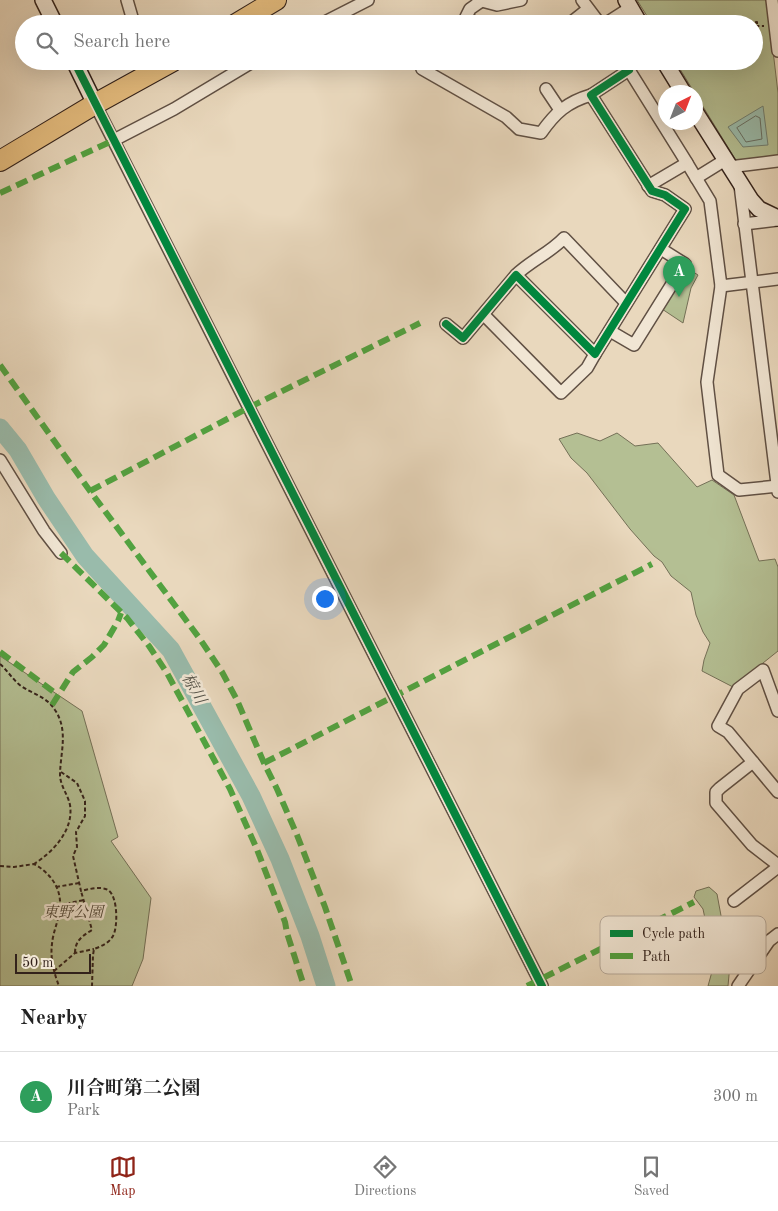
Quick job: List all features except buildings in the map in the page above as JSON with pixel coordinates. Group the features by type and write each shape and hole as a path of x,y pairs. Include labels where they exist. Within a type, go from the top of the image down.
{"highway":[{"path":"251,15 276,0"},
{"path":"0,161 153,70"}],"street":[{"path":"43,0 50,15"},
{"path":"127,0 131,15"},
{"path":"339,15 368,0"},
{"path":"467,15 470,9 479,1 497,5 521,0"},
{"path":"772,0 778,51"},
{"path":"576,15 585,4 593,15"},
{"path":"615,15 628,4 635,15"},
{"path":"78,70 542,986"},
{"path":"114,140 174,109 239,70"},
{"path":"424,70 506,118 519,129 541,133 560,110 577,99 591,95 621,70"},
{"path":"629,70 710,201 721,286 707,382 718,475 739,490 778,486"},
{"path":"670,70 679,85"},
{"path":"546,89 560,110"},
{"path":"484,315 561,393 587,368 685,209 665,195 652,192 591,95"},
{"path":"703,124 740,185 759,209 778,219"},
{"path":"696,178 727,163 778,161"},
{"path":"648,186 687,163"},
{"path":"740,185 778,492"},
{"path":"744,224 778,219"},
{"path":"446,324 463,338 522,269 556,246 564,238 626,304"},
{"path":"610,331 634,345 685,264 660,249"},
{"path":"516,275 595,354"},
{"path":"721,286 778,279"},
{"path":"0,460 44,531 61,553"},
{"path":"778,710 762,670 738,689 718,726 728,732 778,792"},
{"path":"734,901 778,866 752,845 716,803 716,792 753,762"},
{"path":"766,945 778,934"},
{"path":"738,986 746,974"}],"path":[{"path":"0,664 22,686 52,705 60,718 64,746 61,772 63,790 70,806 65,834 58,843 34,864 14,867 0,866"},
{"path":"61,772 77,783 85,801 86,816 76,832 77,847 73,856 92,930 76,943 75,953"},
{"path":"34,864 51,876 56,887 60,905 52,944 52,962 59,986"},
{"path":"56,887 80,883"},
{"path":"54,971 75,953 106,944 113,937 117,927 114,900 111,892 105,889 94,888 81,890"},
{"path":"60,905 84,900"},
{"path":"92,986 92,955 94,949"}],"green space":[{"path":"637,0 767,0 778,93 778,157 737,162 703,107 703,85 690,85 681,70 763,70 763,15 646,15"},
{"path":"687,268 698,275 691,288 683,323 662,309"},
{"path":"577,433 600,441 617,433 635,446 658,443 697,487 712,480 734,495 759,561 775,559 778,567 778,651 733,687 702,671 710,643 696,615 691,592 671,576 662,562 654,556 630,529 587,473 571,458 559,439"},
{"name":"東野公園","path":"0,656 82,711 118,837 111,841 151,898 143,959 132,986 0,986"},
{"path":"709,887 717,894 721,916 704,916 703,909 694,897 696,891"},
{"path":"711,974 729,974 728,986 708,986"}],"water":[{"path":"763,106 768,145 743,147 728,127"}],"waterway":[{"name":"椋川","path":"0,428 18,450 46,498 85,556 171,650 251,796 280,859 310,936 326,986"}],"marked path":[{"path":"0,193 114,140"},
{"path":"90,491 250,407 420,323"},
{"path":"0,365 90,491 200,639 222,672 237,700 297,835 325,907 352,986"},
{"path":"61,553 127,618 167,673 230,789 256,847 285,922 304,986"},
{"path":"264,763 652,564"},
{"path":"52,705 73,672 104,645 121,613"},
{"path":"0,652 58,695"},
{"path":"666,916 694,902"},
{"path":"527,986 600,949"}],"cycle path":[{"path":"79,70 542,986"},
{"path":"446,324 463,338 516,275 595,354 685,209 665,195 652,191 591,95 629,70"}],"place":[{"name":"川合町第二公園","path":"679,297"}]}
